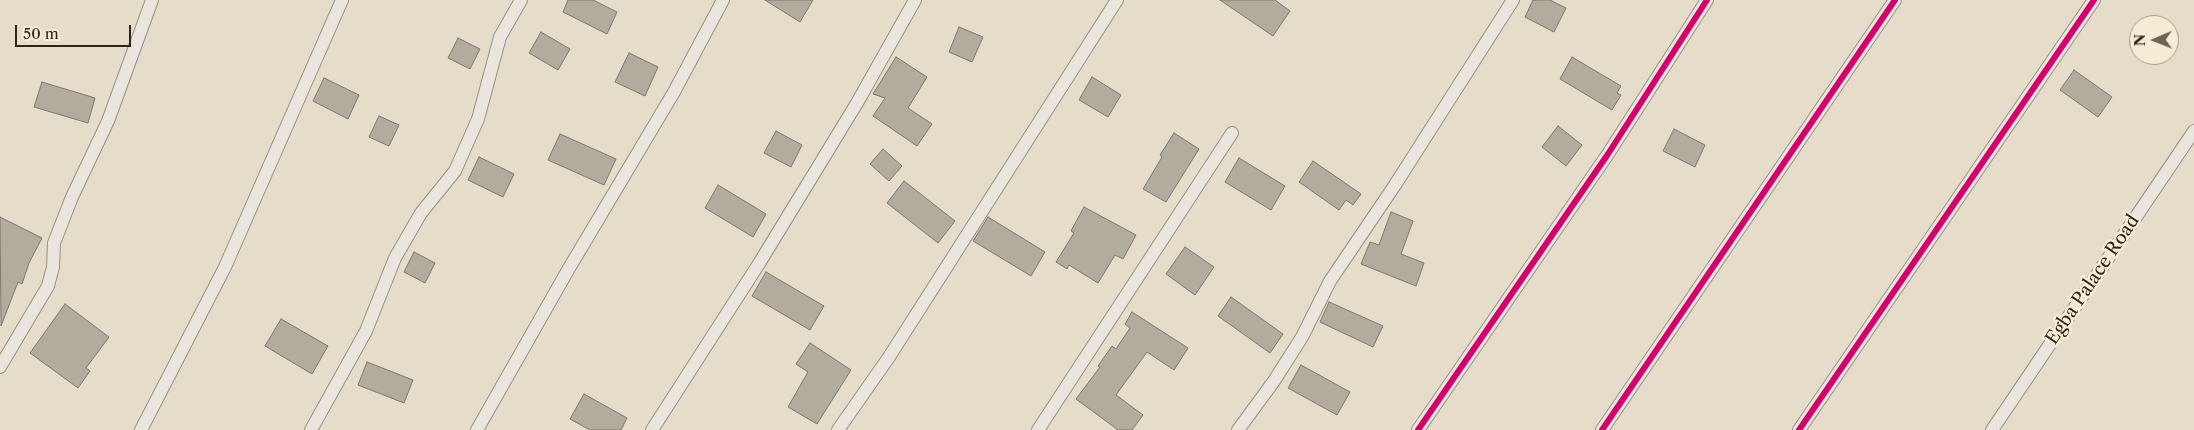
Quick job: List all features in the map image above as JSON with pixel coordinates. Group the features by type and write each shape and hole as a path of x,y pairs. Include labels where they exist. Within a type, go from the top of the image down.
{"street":[{"path":"0,367 48,286 53,267 54,243 72,197 108,120 152,0"},
{"path":"141,430 225,267 342,0"},
{"path":"311,430 366,331 396,258 421,213 455,171 478,119 500,37 521,0"},
{"path":"477,430 568,270 674,92 723,0"},
{"path":"652,430 770,245 856,103 915,0"},
{"path":"838,430 889,357 1117,0"},
{"path":"1238,430 1279,374 1302,337 1330,281 1395,185 1512,0"},
{"path":"1418,430 1608,154 1707,0"},
{"path":"1602,430 1895,0"},
{"path":"1799,430 2094,0"},
{"name":"Egba Palace Road","path":"1992,430 2194,131"},
{"path":"1038,430 1232,133"}],"building":[{"path":"568,0 593,0 617,12 607,34 563,12"},
{"path":"765,0 813,0 800,22"},
{"path":"1220,0 1275,0 1290,11 1273,36"},
{"path":"1533,0 1550,0 1566,8 1554,32 1525,17"},
{"path":"959,27 983,37 972,62 949,52"},
{"path":"541,32 570,49 558,70 529,53"},
{"path":"458,38 480,49 470,69 448,58"},
{"path":"629,53 658,67 645,96 615,82"},
{"path":"896,57 927,77 908,108 932,124 917,146 873,116 885,98 873,94"},
{"path":"1572,57 1621,86 1617,93 1621,95 1612,110 1560,79"},
{"path":"2074,70 2112,97 2098,117 2060,90"},
{"path":"1092,77 1121,95 1108,117 1079,100"},
{"path":"324,78 359,95 348,119 313,101"},
{"path":"42,82 95,98 88,123 34,107"},
{"path":"379,116 399,125 389,146 369,137"},
{"path":"1558,126 1582,145 1566,166 1542,147"},
{"path":"1674,129 1705,145 1695,167 1663,151"},
{"path":"776,131 802,145 791,167 764,153"},
{"path":"1174,133 1199,149 1166,202 1143,189 1162,157 1160,155"},
{"path":"560,134 616,159 604,185 548,160"},
{"path":"883,149 902,166 889,181 870,164"},
{"path":"479,157 514,174 503,197 468,180"},
{"path":"1239,158 1285,186 1271,210 1225,182"},
{"path":"1313,161 1361,194 1353,205 1346,200 1339,210 1299,182"},
{"path":"904,181 955,221 938,243 887,203"},
{"path":"718,185 766,214 753,237 705,208"},
{"path":"1084,207 1136,235 1123,259 1115,255 1098,283 1069,265 1067,269 1056,262 1074,233 1071,231"},
{"path":"1391,212 1413,221 1401,254 1424,263 1416,286 1361,264 1370,242 1379,245"},
{"path":"0,217 42,238 29,263 22,284 18,282 1,326"},
{"path":"988,217 1045,252 1031,276 973,241"},
{"path":"1185,247 1214,267 1195,295 1166,274"},
{"path":"414,252 435,263 425,283 404,272"},
{"path":"766,272 824,306 810,330 752,296"},
{"path":"1231,297 1283,334 1270,353 1218,316"},
{"path":"1329,302 1383,326 1373,347 1320,322"},
{"path":"65,304 109,337 86,368 90,371 78,388 30,353"},
{"path":"1132,312 1188,348 1174,370 1147,352 1116,395 1143,415 1132,430 1118,430 1076,399 1100,367 1098,366 1112,346 1116,349 1130,328 1125,324"},
{"path":"281,319 328,346 312,374 265,346"},
{"path":"810,343 851,370 817,424 788,407 808,372 796,364"},
{"path":"367,362 413,380 404,403 358,385"},
{"path":"1301,365 1350,392 1337,415 1288,388"},
{"path":"584,394 627,418 621,430 590,430 570,419"}],"cycle path":[{"path":"1418,430 1608,154 1707,0"},
{"path":"1602,430 1895,0"},
{"path":"1799,430 2094,0"}]}
